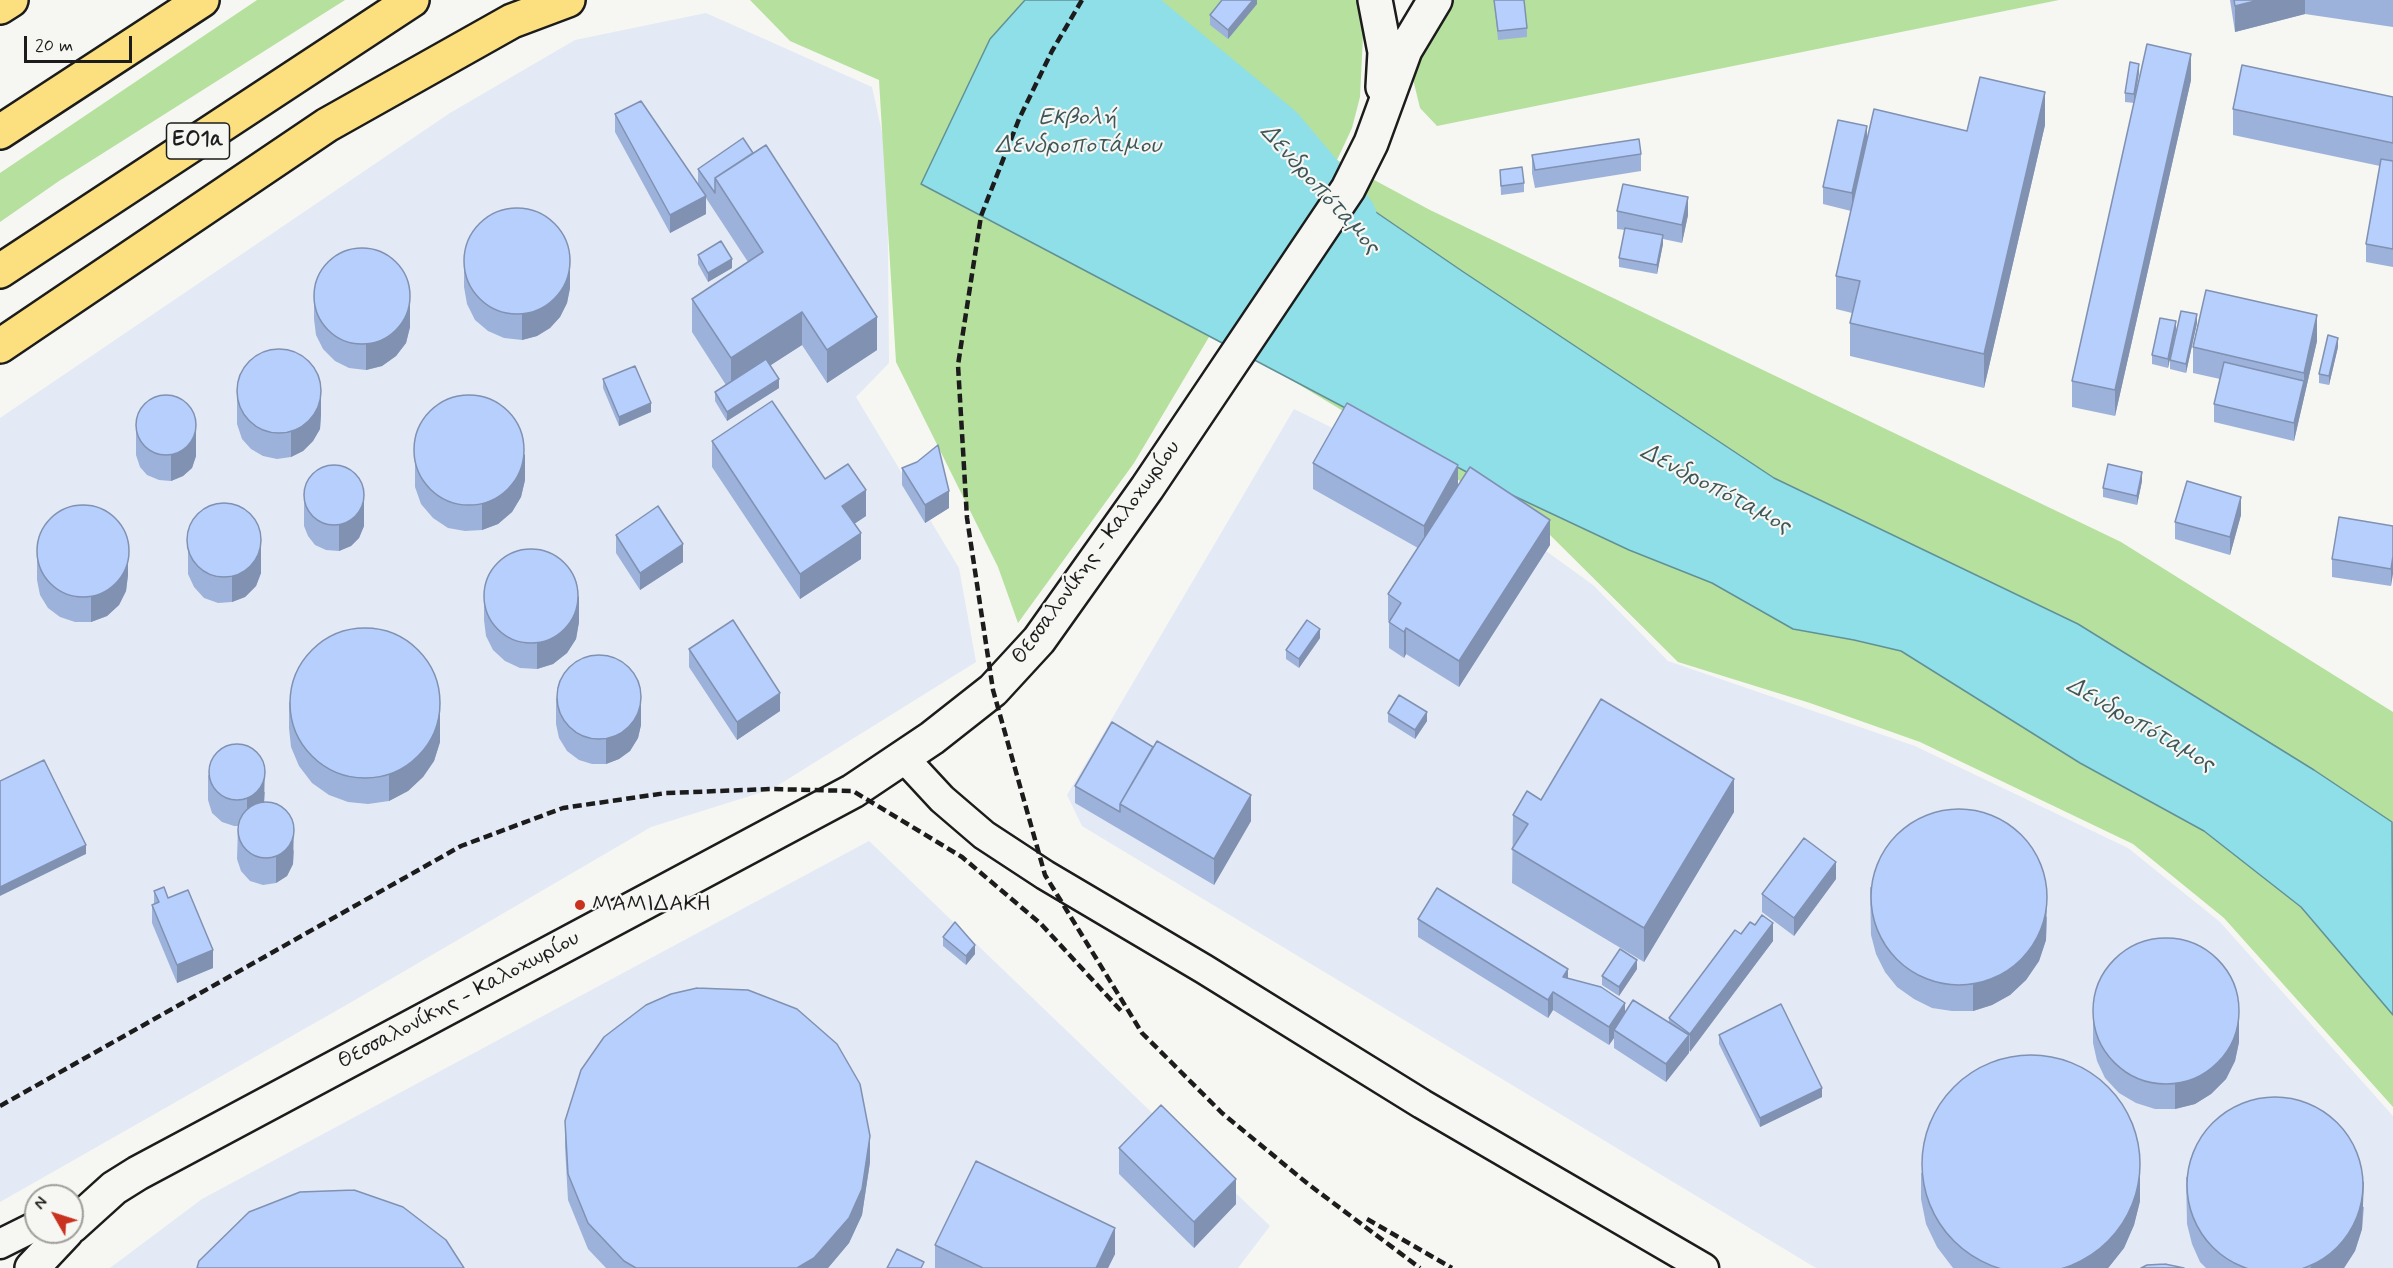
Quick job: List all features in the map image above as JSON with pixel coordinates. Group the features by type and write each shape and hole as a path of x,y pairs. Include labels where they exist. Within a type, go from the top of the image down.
{"highway":[{"path":"0,7 11,0"},
{"path":"0,132 202,0"},
{"path":"0,346 327,125 512,21 568,0"},
{"name":"ΕΟ1α","path":"0,271 404,5"}],"main road":[{"path":"1375,0 1385,52 1381,115"},
{"path":"1405,50 1412,0"},
{"path":"1405,50 1435,0"},
{"name":"Θεσσαλονίκης - Καλοχωρίου","path":"84,1215 114,1188 219,1128 853,791 956,721 993,690 1039,640 1147,488 1348,189 1367,153 1405,50"},
{"path":"32,1268 55,1244"}],"street":[{"path":"904,758 942,799 984,835 1046,875 1204,969 1432,1110 1704,1268"},
{"path":"84,1202 114,1188"},
{"path":"0,1244 24,1232"}],"shaded area":[{"path":"706,13 872,87 887,155 889,363 856,397 959,568 976,662 772,789 651,827 348,1004 32,1184 24,1184 24,1188 0,1202 0,418 450,113 575,40"},
{"path":"1294,409 1470,496 1593,585 1668,661 1915,746 2128,848 2220,922 2393,1116 2393,1268 1816,1268 1082,826 1067,795"},
{"path":"869,841 1270,1226 1238,1268 110,1268 202,1199"}],"green space":[{"path":"257,0 345,0 59,181 0,222 0,173"},
{"path":"750,0 1358,0 1363,35 1360,97 1352,128 1337,160 1430,210 2121,542 2393,712 2393,1107 2224,918 2133,844 1920,742 1810,703 1678,662 1550,535 1278,372 1209,337 1134,463 1018,623 998,567 896,362 879,80 790,41"},
{"path":"1453,0 2059,0 1437,126 1420,108 1413,79 1418,58 1446,7"}],"water":[{"name":"Εκβολή Δενδροποτάμου","path":"1025,0 1111,0 1234,115 1462,271 1774,478 2078,624 2314,770 2392,822 2393,1015 2301,907 2204,831 2080,763 1901,651 1793,629 1712,583 1629,550 1497,488 921,184 990,39"}],"building":[{"path":"1222,0 1253,0 1228,30 1210,15"},
{"path":"1494,0 1524,0 1527,28 1498,31"},
{"path":"2234,0 2259,0 2235,6"},
{"path":"2147,44 2191,54 2115,390 2072,381"},
{"path":"2130,62 2139,64 2134,94 2125,93"},
{"path":"2242,65 2393,97 2393,143 2233,109"},
{"path":"1980,77 2045,92 1984,354 1850,323 1860,281 1836,276 1874,109 1967,131"},
{"path":"641,101 706,196 670,215 615,114"},
{"path":"1838,120 1867,126 1852,193 1823,187"},
{"path":"743,138 753,153 715,178 715,193 698,169"},
{"path":"1639,139 1641,154 1535,170 1532,155"},
{"path":"766,145 877,317 827,350 802,312 731,358 692,299 763,252 715,178"},
{"path":"2381,159 2393,161 2393,249 2366,244"},
{"path":"1522,167 1524,183 1501,186 1500,170"},
{"path":"1623,184 1688,197 1682,225 1617,211"},
{"path":"517,208 537,212 554,224 566,241 570,261 566,281 554,298 537,310 517,314 497,310 480,298 468,281 464,261 468,241 480,224 497,212"},
{"path":"1625,228 1663,235 1657,265 1619,258"},
{"path":"721,241 732,259 708,273 698,255"},
{"path":"362,248 380,252 396,262 406,278 410,296 406,314 396,330 380,340 362,344 344,340 328,330 318,314 314,296 318,278 328,262 344,252"},
{"path":"2206,290 2317,315 2304,373 2193,347"},
{"path":"2181,311 2197,314 2186,364 2170,360"},
{"path":"2160,318 2176,321 2168,359 2152,355"},
{"path":"2328,335 2338,338 2329,376 2319,374"},
{"path":"279,349 295,352 309,361 318,375 321,391 318,407 309,421 295,430 279,433 263,430 249,421 240,407 237,391 240,375 249,361 263,352"},
{"path":"766,359 779,379 727,412 715,392"},
{"path":"2224,362 2304,381 2294,423 2214,404"},
{"path":"635,366 651,403 619,417 603,379"},
{"path":"166,395 183,400 191,408 196,425 191,442 183,450 166,455 149,450 141,442 136,425 141,408 149,400"},
{"path":"469,395 490,399 508,411 520,429 524,450 520,471 508,489 490,501 469,505 448,501 430,489 418,471 414,450 418,429 430,411 448,399"},
{"path":"772,401 825,479 848,464 866,490 842,506 861,533 800,574 712,441"},
{"path":"1347,403 1458,465 1424,526 1313,463"},
{"path":"938,445 949,491 925,505 902,468 917,462"},
{"path":"2108,464 2142,472 2137,496 2103,488"},
{"path":"334,465 351,470 359,478 364,495 359,512 351,520 334,525 317,520 309,512 304,495 309,478 317,470"},
{"path":"1470,467 1550,520 1459,661 1406,628 1404,632 1389,622 1401,603 1388,594"},
{"path":"2187,481 2241,497 2230,537 2175,522"},
{"path":"224,503 238,506 250,514 258,526 261,540 258,554 250,566 238,574 224,577 210,574 198,566 190,554 187,540 190,526 198,514 210,506"},
{"path":"83,505 100,509 115,519 125,534 129,551 125,568 115,583 100,593 83,597 66,593 51,583 41,568 37,551 41,534 51,519 66,509"},
{"path":"658,506 683,544 640,573 616,535"},
{"path":"2339,517 2393,526 2391,569 2332,559"},
{"path":"531,549 549,553 564,563 574,578 578,596 574,614 564,629 549,639 531,643 513,639 498,629 488,614 484,596 488,578 498,563 513,553"},
{"path":"733,620 780,693 737,722 689,649"},
{"path":"1307,620 1320,629 1299,659 1286,650"},
{"path":"365,628 394,633 407,640 418,650 428,661 435,674 440,703 435,732 428,745 418,756 407,766 394,773 365,778 336,773 323,766 312,756 302,745 295,732 290,703 295,674 302,661 312,650 323,640 336,633"},
{"path":"599,655 615,658 634,674 641,697 638,713 622,732 599,739 583,736 564,720 557,697 560,681 576,662"},
{"path":"1399,695 1427,712 1415,730 1388,713"},
{"path":"1601,699 1734,779 1644,928 1512,849 1528,824 1513,815 1527,791 1541,800"},
{"path":"1112,722 1153,747 1120,804 1120,812 1075,786"},
{"path":"1157,741 1251,795 1214,859 1120,804"},
{"path":"232,744 242,744 257,752 263,761 265,772 263,783 257,792 242,800 232,800 221,795 214,788 209,777 209,767 214,756 221,749"},
{"path":"44,760 86,845 0,887 0,781"},
{"path":"261,802 271,802 286,810 292,819 294,830 292,841 286,850 271,858 261,858 250,853 243,846 238,835 238,825 243,814 250,807"},
{"path":"1959,809 1976,810 1993,815 2021,835 2041,863 2046,880 2046,914 2041,931 2021,959 1993,979 1976,984 1959,985 1942,984 1925,979 1897,959 1877,931 1872,914 1871,897 1872,880 1877,863 1897,835 1925,815 1942,810"},
{"path":"1804,838 1836,862 1794,918 1762,894"},
{"path":"164,887 168,898 188,890 213,950 177,965 152,905 159,902 154,891"},
{"path":"1437,888 1568,969 1563,977 1601,987 1625,1003 1609,1027 1553,992 1548,1000 1418,919"},
{"path":"1762,915 1773,923 1690,1034 1669,1018 1735,930 1741,934 1750,922 1755,925"},
{"path":"955,922 975,945 966,956 943,937"},
{"path":"2166,938 2194,944 2218,959 2233,983 2239,1011 2233,1039 2218,1063 2194,1078 2166,1084 2138,1078 2114,1063 2099,1039 2093,1011 2099,983 2114,959 2138,944"},
{"path":"1620,949 1637,960 1619,987 1602,976"},
{"path":"697,988 748,990 797,1009 837,1044 860,1084 870,1136 862,1189 849,1218 814,1258 797,1268 636,1268 624,1261 588,1223 568,1174 565,1121 581,1070 604,1037 646,1005 671,994"},
{"path":"1633,1000 1689,1035 1666,1064 1614,1030"},
{"path":"1781,1004 1822,1088 1760,1118 1719,1035"},
{"path":"2031,1055 2052,1057 2073,1064 2108,1087 2131,1122 2138,1143 2140,1164 2138,1185 2131,1206 2108,1241 2073,1264 2052,1271 2031,1273 2010,1271 1989,1264 1954,1241 1931,1206 1924,1185 1922,1164 1924,1143 1931,1122 1954,1087 1989,1064 2010,1057"},
{"path":"2275,1097 2309,1104 2324,1112 2337,1123 2348,1136 2356,1151 2363,1185 2356,1219 2348,1234 2337,1247 2324,1258 2309,1266 2275,1273 2241,1266 2226,1258 2213,1247 2202,1234 2194,1219 2187,1185 2194,1151 2202,1136 2213,1123 2226,1112 2241,1104"},
{"path":"1161,1105 1236,1179 1194,1222 1119,1148"},
{"path":"976,1161 1115,1228 1096,1268 983,1268 935,1245"},
{"path":"354,1190 403,1207 446,1240 464,1268 197,1268 199,1261 249,1212 300,1192"},
{"path":"897,1249 924,1262 921,1268 887,1268"},
{"path":"2165,1264 2184,1268 2141,1268 2147,1265"}],"waterway":[{"name":"Δενδροπόταμος","path":"1111,0 1274,135 1345,219"}],"railway":[{"path":"1082,0 1052,51 1019,119 981,216 958,365 967,518 993,690 1045,875 1142,1033 1222,1113 1308,1184 1420,1268"},
{"path":"0,1106 461,846 563,808 666,793 772,789 853,791 962,857 1041,924 1123,1013"},
{"path":"1367,1219 1452,1268"}],"place":[{"name":"ΜΑΜΙΔΑΚΗ","path":"580,905"}]}
